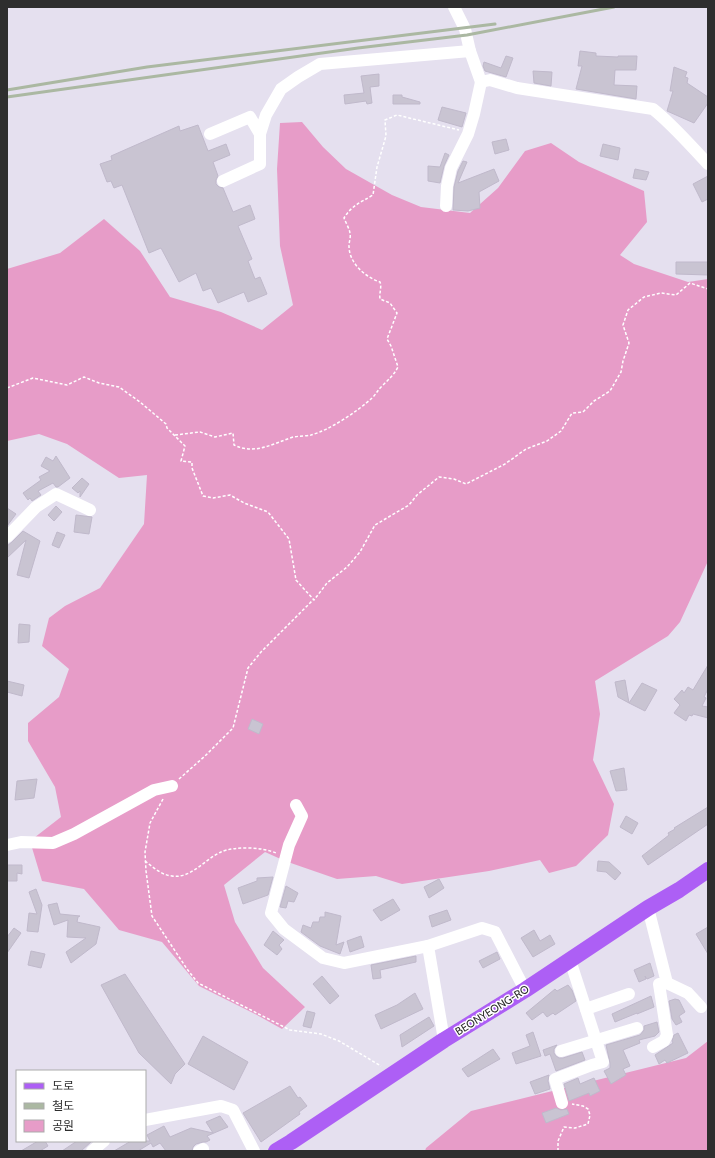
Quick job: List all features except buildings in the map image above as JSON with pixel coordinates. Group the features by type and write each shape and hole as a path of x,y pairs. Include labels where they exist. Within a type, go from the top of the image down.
{"main road":[{"name":"BEONYEONG-RO","path":"276,1151 444,1040 525,990 708,870"}],"street":[{"path":"446,206 447,186 451,168 468,134 481,82 470,51 465,29 454,7"},
{"path":"223,181 260,164 260,134 266,114 280,89 320,64 470,51"},
{"path":"481,82 490,80 517,88 653,109 663,117 708,164"},
{"path":"210,134 250,117 260,134"},
{"path":"7,537 36,507 56,494 90,510"},
{"path":"7,845 27,842 53,843 74,834 154,790 172,786"},
{"path":"296,806 302,816 288,845 272,913 284,929 323,958 344,963 428,946 482,928 495,932 525,990"},
{"path":"648,908 667,983"},
{"path":"428,946 444,1040"},
{"path":"562,1103 555,1079 592,1064 603,1062 570,960"},
{"path":"653,1047 664,1041 667,1034 659,984 667,983 688,993 701,1007"},
{"path":"586,1009 629,994"},
{"path":"561,1051 637,1028"},
{"path":"146,1120 221,1106 233,1110 254,1151"},
{"path":"92,1151 103,1142"}],"path":[{"path":"175,435 200,432 215,437 233,433 234,445 242,448 253,449 268,447 295,437 312,435 329,427 351,414 373,397 395,374 398,367 387,339 397,313 390,303 380,299 379,293 382,288 380,282 362,271 350,257 349,245 351,234 344,218 354,205 373,195 377,167 386,136 385,120 397,115 461,130 468,134"},
{"path":"396,1072 376,1064 339,1041 321,1034 290,1030 198,983 152,916 145,861 146,838 150,823 172,786 233,728 248,668 261,652 314,600 327,583 347,567 360,552 375,525 409,505 417,495 439,478 454,479 466,484 505,464 526,449 547,441 561,431 572,413 583,412 594,401 610,391 621,372 622,362 629,343 623,325 628,310 644,297 662,293 676,295 690,283 708,289"},
{"path":"7,388 33,378 67,385 84,378 119,388 140,402 166,424 167,428 185,446 181,461 192,462 192,468 203,496 213,498 230,495 244,503 268,512 289,539 296,580 314,600"},
{"path":"145,861 158,871 172,876 188,874 222,852 254,848 272,851 285,857"},
{"path":"558,1151 558,1141 564,1127 575,1128 588,1124 590,1115 588,1109 583,1106 565,1102 562,1103"}],"green space":[{"path":"302,122 323,147 346,169 392,195 421,207 470,213 498,188 525,151 551,143 579,162 644,191 647,222 620,255 634,264 688,282 708,279 708,561 680,622 668,636 595,681 600,714 593,760 614,804 608,835 576,866 549,873 540,860 489,871 402,884 376,876 337,879 285,861 265,852 224,885 235,922 263,968 305,1007 282,1029 199,986 162,942 119,930 84,889 42,881 30,841 61,817 55,787 28,741 28,723 59,697 69,669 42,646 49,618 65,606 100,588 144,524 147,475 119,478 67,444 39,434 7,441 7,269 60,253 104,219 140,251 170,297 221,312 262,330 293,305 280,246 277,169 280,123"},
{"path":"708,1041 708,1151 425,1151 426,1148 471,1111 686,1058"}],"railway":[{"path":"7,97 358,48 467,35 614,7"},
{"path":"7,90 147,67 495,24"}]}
